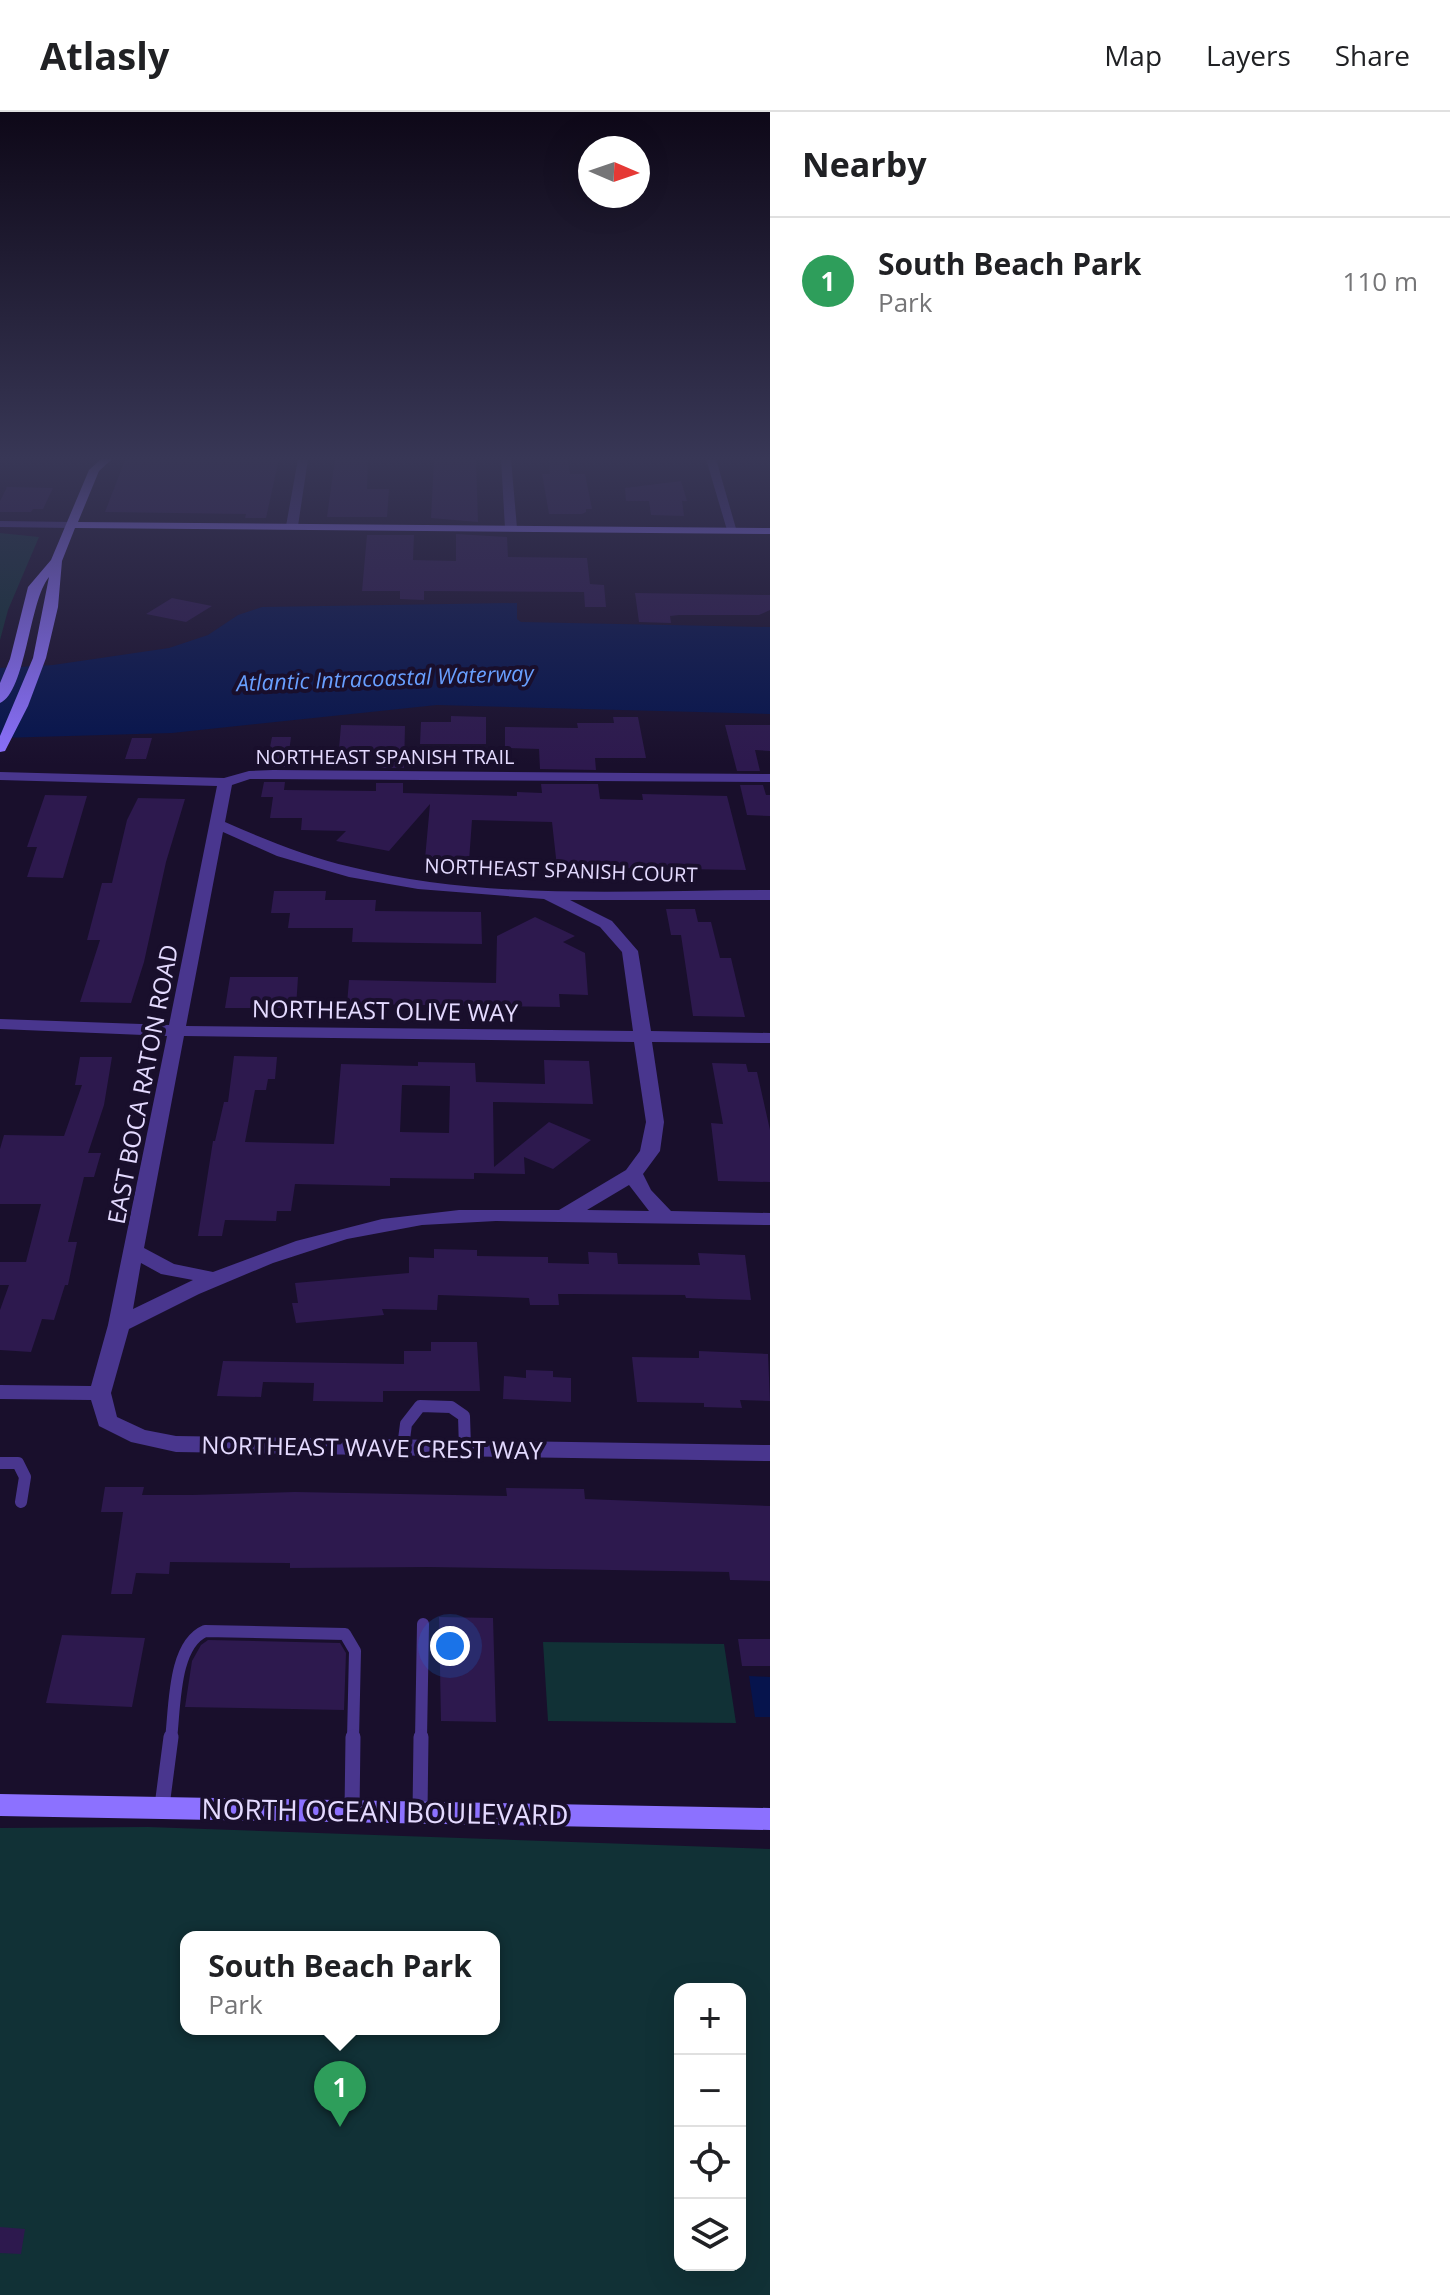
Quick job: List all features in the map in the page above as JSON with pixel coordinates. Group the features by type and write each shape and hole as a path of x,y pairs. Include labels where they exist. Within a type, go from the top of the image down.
{"main road":[{"path":"0,748 34,673 56,586 56,561"},
{"path":"0,699 17,659 34,587 56,561"},
{"name":"NORTH OCEAN BOULEVARD","path":"0,1805 770,1819"}],"street":[{"name":"NORTHEAST SPANISH TRAIL","path":"0,776 225,782 249,775 273,774 770,778"},
{"name":"EAST BOCA RATON ROAD","path":"100,1393 119,1325 225,782"},
{"name":"NORTHEAST SPANISH COURT","path":"217,824 305,861 389,882 452,890 770,895"},
{"path":"545,892 593,916 624,941 632,961 655,1138 643,1163 633,1174 563,1216"},
{"name":"NORTHEAST OLIVE WAY","path":"0,1024 177,1031 770,1038"},
{"path":"633,1174 642,1192 665,1217"},
{"path":"119,1325 213,1278 287,1250 397,1223 466,1216 770,1219"},
{"path":"134,1251 168,1269 213,1278"},
{"path":"0,1392 100,1393"},
{"name":"NORTHEAST WAVE CREST WAY","path":"100,1393 107,1421 139,1437 164,1441 770,1453"}],"lane":[{"path":"403,1447 406,1424 420,1406 451,1407 464,1416 465,1448"},
{"path":"0,1463 18,1463 25,1477 21,1502"},
{"path":"420,1812 423,1624"},
{"path":"162,1806 182,1658 185,1647 195,1635 205,1631 345,1634 355,1651 352,1811"}],"green space":[{"path":"0,561 29,561 8,610 0,640"},
{"path":"543,1642 724,1644 736,1723 548,1721"},
{"path":"148,1827 770,1849 770,2295 0,2295 0,1828"}],"water":[{"name":"Atlantic Intracoastal Waterway","path":"517,603 517,619 521,622 770,627 770,714 437,705 172,733 0,738 0,668 53,665 169,648 208,635 238,615 262,607"},
{"path":"749,1676 770,1677 770,1717 755,1717"}],"building":[{"path":"365,561 587,561 590,584 604,585 606,607 585,607 584,592 424,591 424,600 400,599 400,591 362,591"},
{"path":"635,593 770,595 770,610 759,615 679,615 670,616 671,623 639,622"},
{"path":"172,598 212,606 186,622 146,614"},
{"path":"451,716 486,717 486,744 420,744 421,722 451,722"},
{"path":"613,717 638,717 646,758 595,758 596,770 540,769 539,749 505,748 505,727 578,728 577,723 614,723"},
{"path":"341,725 405,726 404,768 377,768 378,750 339,749"},
{"path":"725,725 770,725 770,751 755,750 760,771 737,771"},
{"path":"272,737 291,737 287,767 266,767"},
{"path":"132,738 152,738 146,759 125,759"},
{"path":"264,782 285,782 284,790 376,791 376,783 403,783 403,793 517,796 517,792 542,793 541,784 598,784 600,799 643,800 642,794 727,796 746,870 557,867 552,822 472,820 469,861 425,859 430,804 389,851 336,841 346,831 301,830 302,818 270,818 273,797 261,797"},
{"path":"740,785 763,785 766,795 770,795 770,816 747,815"},
{"path":"45,795 87,796 63,878 27,877 37,847 27,847"},
{"path":"138,798 185,799 166,862 144,962 131,1003 80,1002 100,940 87,940 102,883 112,883 127,820"},
{"path":"274,891 326,891 325,900 376,900 375,911 481,912 482,944 352,942 353,928 288,928 290,913 271,913"},
{"path":"666,909 695,909 698,922 711,922 720,958 731,958 745,1017 693,1016 681,935 671,935"},
{"path":"535,917 575,936 563,942 585,953 588,995 559,994 560,1007 347,1004 349,980 496,983 497,936"},
{"path":"230,977 298,977 296,1008 225,1008"},
{"path":"234,1056 277,1057 275,1079 268,1079 266,1090 255,1090 245,1142 334,1144 341,1064 418,1066 418,1062 475,1063 476,1082 545,1084 544,1060 589,1061 593,1104 493,1102 494,1167 549,1122 591,1140 553,1169 524,1157 525,1174 474,1173 474,1179 390,1178 390,1186 295,1184 291,1211 277,1211 276,1221 225,1220 222,1236 198,1236 213,1141 224,1102 228,1102","holes":["402,1085 450,1086 449,1133 400,1132"]},
{"path":"80,1057 112,1057 104,1105 88,1153 101,1153 94,1177 84,1177 68,1242 77,1242 68,1285 65,1285 54,1320 42,1319 31,1352 0,1350 0,1310 9,1285 0,1285 0,1262 26,1262 41,1204 0,1204 0,1149 4,1135 64,1136 82,1085 75,1085"},
{"path":"712,1063 746,1064 748,1072 757,1072 770,1130 770,1182 718,1181 711,1123 723,1124"},
{"path":"434,1249 477,1250 477,1256 548,1257 548,1263 589,1264 588,1252 617,1253 618,1264 700,1265 698,1253 745,1255 751,1300 686,1298 685,1295 558,1294 559,1305 530,1305 529,1298 438,1295 437,1310 382,1309 384,1315 296,1323 292,1303 298,1303 295,1283 409,1273 409,1257 434,1258"},
{"path":"431,1342 477,1342 480,1391 383,1391 383,1402 313,1401 314,1383 263,1382 261,1397 217,1396 223,1361 404,1364 404,1351 431,1351"},
{"path":"699,1351 768,1354 770,1401 740,1400 742,1408 704,1407 704,1403 637,1402 632,1357 699,1358"},
{"path":"526,1370 553,1371 553,1377 571,1378 571,1402 503,1399 504,1376 526,1378"},
{"path":"105,1487 144,1487 142,1495 295,1492 507,1496 506,1488 584,1489 585,1499 770,1506 770,1581 730,1580 729,1572 290,1568 290,1563 170,1562 169,1574 136,1573 132,1594 111,1594 123,1512 101,1512"},
{"path":"439,1617 493,1618 496,1722 441,1721"},
{"path":"62,1635 145,1638 132,1707 46,1703"},
{"path":"738,1639 770,1639 770,1666 742,1666"},
{"path":"208,1640 340,1643 346,1653 344,1710 185,1707 192,1661 201,1645"},
{"path":"0,2227 25,2229 21,2254 0,2253"}],"place":[{"name":"South Beach Park","path":"340,2127"}]}
